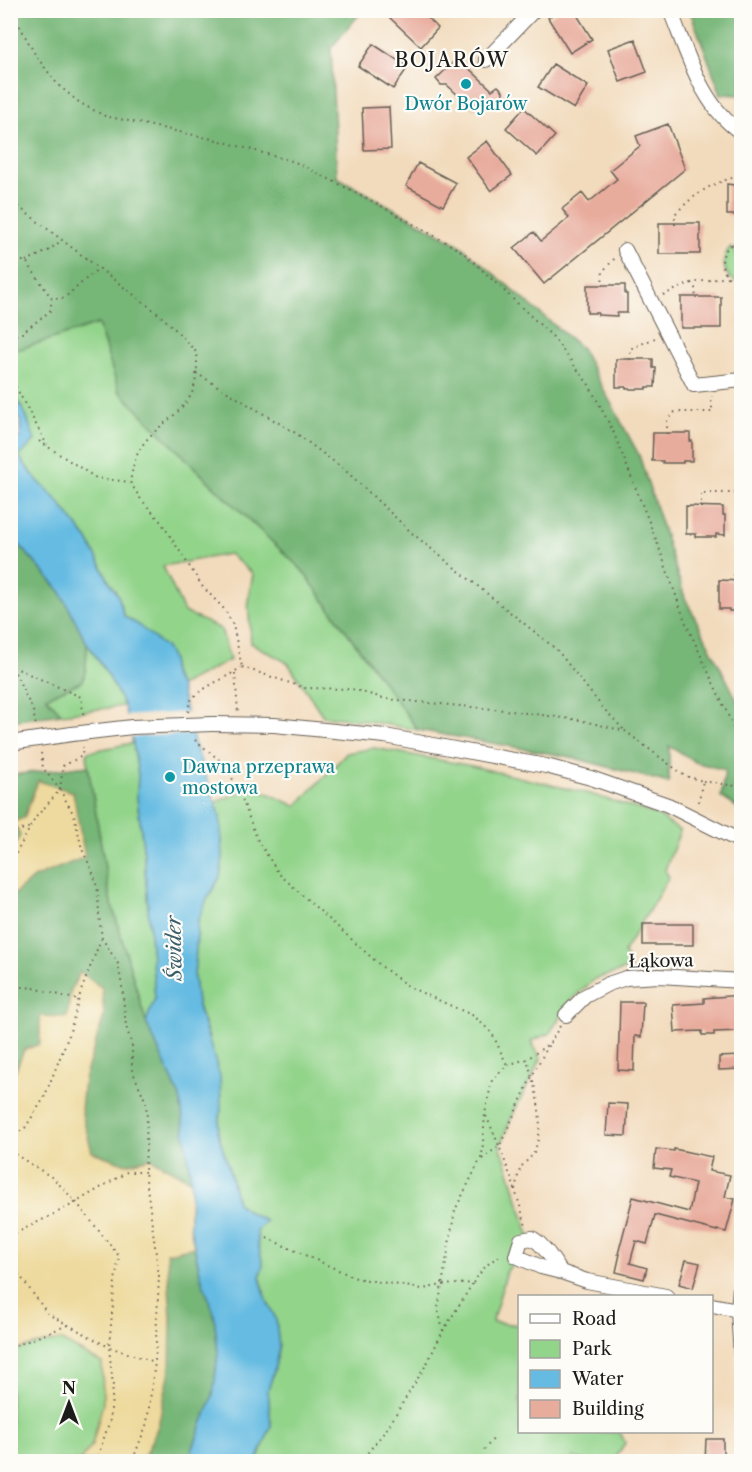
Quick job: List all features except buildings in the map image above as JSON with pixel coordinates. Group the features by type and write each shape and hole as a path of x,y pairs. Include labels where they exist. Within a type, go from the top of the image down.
{"street":[{"path":"486,60 534,10"},
{"path":"670,10 698,81 709,100 730,125 741,133"},
{"path":"625,250 694,385 741,381"},
{"path":"10,743 132,727 212,724 274,725 376,735 508,758 601,782 668,805 741,842"},
{"name":"Łąkowa","path":"566,1015 585,996 626,978 659,976 741,981"},
{"path":"561,1272 539,1243 532,1238 522,1240 516,1256 541,1267 587,1281 661,1295"},
{"path":"741,1265 738,1310 741,1372"},
{"path":"713,1305 738,1310"}],"path":[{"path":"11,10 36,56 58,85 80,103 105,116 217,140 296,162 463,252 553,337 589,385 613,431 657,542 685,621 741,746"},
{"path":"675,225 675,214 704,189 741,175"},
{"path":"10,198 155,311 197,353 196,373 191,395 179,411 145,442 134,461 130,482 140,498 161,522 202,586 225,610 233,626 242,666"},
{"path":"10,261 26,261 48,251 62,240"},
{"path":"741,240 726,249 722,262 728,277 741,285"},
{"path":"732,244 741,256"},
{"path":"602,286 603,271 625,250"},
{"path":"10,337 22,333 50,311 52,300 26,261"},
{"path":"52,300 64,298 99,268"},
{"path":"650,300 691,283 728,277"},
{"path":"691,283 695,288 696,298"},
{"path":"630,360 632,348 663,334"},
{"path":"196,373 297,434 345,470 413,534 557,650 603,708 625,730 686,776 703,782 741,787"},
{"path":"10,376 48,447"},
{"path":"667,434 667,420 675,412 712,412 711,393"},
{"path":"39,441 96,478 130,482"},
{"path":"701,508 701,493 741,494"},
{"path":"734,582 734,571 741,567"},
{"path":"10,662 33,711 36,730"},
{"path":"13,666 81,697 84,724"},
{"path":"242,666 305,688 352,689 386,699 504,710 579,720 625,730"},
{"path":"239,716 234,673 242,666"},
{"path":"10,864 36,818 60,790 63,766 82,756 83,745"},
{"path":"40,748 43,768 60,790 74,815 81,849 94,875 98,892 102,938 118,964 126,1026 132,1045 132,1070 146,1102 145,1172 159,1276 155,1362 147,1423 132,1461"},
{"path":"223,763 238,788 257,839 279,874 381,966 409,987 474,1016 492,1033 507,1065"},
{"path":"695,818 703,782"},
{"path":"10,833 32,826"},
{"path":"10,1138 25,1128 44,1098 69,1035 79,1000 102,938"},
{"path":"10,986 34,988 79,1000"},
{"path":"480,1161 500,1145 532,1076 566,1015"},
{"path":"443,1331 438,1308 455,1210 482,1156 485,1114 492,1080 507,1065 527,1059 550,1043"},
{"path":"515,1189 521,1168 532,1156 538,1140 540,1120 537,1096 527,1059"},
{"path":"485,1114 500,1145 528,1232 532,1238"},
{"path":"10,1151 52,1178 76,1202 119,1256 109,1347 113,1386 110,1420 96,1461"},
{"path":"10,1236 128,1172 145,1172"},
{"path":"267,1238 356,1278 423,1289 473,1282"},
{"path":"360,1461 386,1430 426,1365 443,1331 484,1267 491,1260 506,1254 516,1256"},
{"path":"10,1266 15,1269 48,1314 109,1347 155,1362"},
{"path":"10,1347 68,1325"},
{"path":"484,1450 494,1438"}],"green space":[{"path":"11,10 362,11 331,48 337,177 460,245 581,348 639,455 685,598 741,708 741,810 721,797 725,770 695,762 669,746 669,783 570,757 418,730 302,570 205,478 119,391 98,324 11,352"},
{"path":"690,11 741,11 741,95 721,94"},
{"path":"731,247 741,259 741,282 730,278 725,268 725,257"},
{"path":"98,324 119,391 205,478 302,570 418,730 323,716 288,663 251,643 248,601 253,574 229,554 163,566 184,612 221,629 230,660 180,686 173,673 172,659 137,624 124,616 118,595 88,540 19,457 26,415 11,388 10,352"},
{"path":"10,540 17,542 60,591 87,643 83,681 46,697 62,714 11,721"},
{"path":"87,643 108,675 124,706 62,714 46,697 83,680"},
{"path":"133,743 138,774 137,797 155,998 146,1022 110,898 87,752"},
{"path":"374,748 472,766 590,794 657,815 680,831 665,870 669,877 624,952 631,968 595,979 571,1000 549,1034 531,1041 541,1059 500,1145 528,1232 532,1238 507,1271 492,1322 518,1325 518,1433 620,1433 625,1443 615,1459 594,1462 574,1457 571,1462 257,1461 271,1426 268,1390 279,1348 276,1319 266,1299 260,1276 263,1264 257,1231 250,1213 237,1203 218,1133 221,1108 209,1038 197,1003 194,977 198,920 220,877 223,857 220,817 215,802 254,787 296,806 347,753"},
{"path":"88,766 110,898 146,1022 180,1097 191,1181 150,1158 126,1164 92,1152 81,1110 84,1078 104,1016 80,972 71,990 67,1017 40,1044 24,1050 15,1072 11,1074 11,897 33,878 85,856 39,781 24,818 20,835 11,850 11,775"},
{"path":"194,1247 201,1277 214,1313 218,1353 213,1396 188,1461 142,1462 158,1426 171,1319 167,1253"},
{"path":"60,1340 102,1363 104,1403 92,1445 80,1461 11,1461 10,1352"}],"sand":[{"path":"38,781 73,792 85,857 33,878 11,897 11,850 20,835 13,822 24,818"},
{"path":"80,972 102,988 104,1016 84,1079 81,1110 92,1152 126,1164 150,1158 191,1181 190,1226 194,1247 167,1253 171,1319 170,1370 158,1426 142,1461 80,1461 92,1445 103,1403 102,1363 60,1340 11,1352 11,1074 15,1072 24,1050 40,1044 40,1016 67,1017 71,990"}],"water":[{"name":"Świder","path":"10,388 26,415 35,440 19,457 88,540 118,595 124,616 166,648 172,659 174,678 180,686 194,742 220,816 223,857 220,877 198,920 194,977 197,1003 220,1076 221,1108 218,1133 237,1203 266,1221 257,1231 263,1264 260,1277 266,1299 276,1319 279,1348 268,1390 271,1426 257,1461 188,1461 213,1396 218,1353 214,1313 201,1277 190,1226 191,1181 180,1097 146,1022 155,998 137,797 138,774 133,743 124,706 108,675 87,643 60,591 17,542 11,528 11,437 20,438 20,420 11,406"}],"pier":[{"path":"190,712 195,734 129,737 123,716"}],"place":[{"name":"Dwór Bojarów","path":"466,84"},
{"name":"Dawna przeprawa mostowa","path":"170,777"}],"district":[{"name":"BOJARÓW","path":"452,60"}]}
